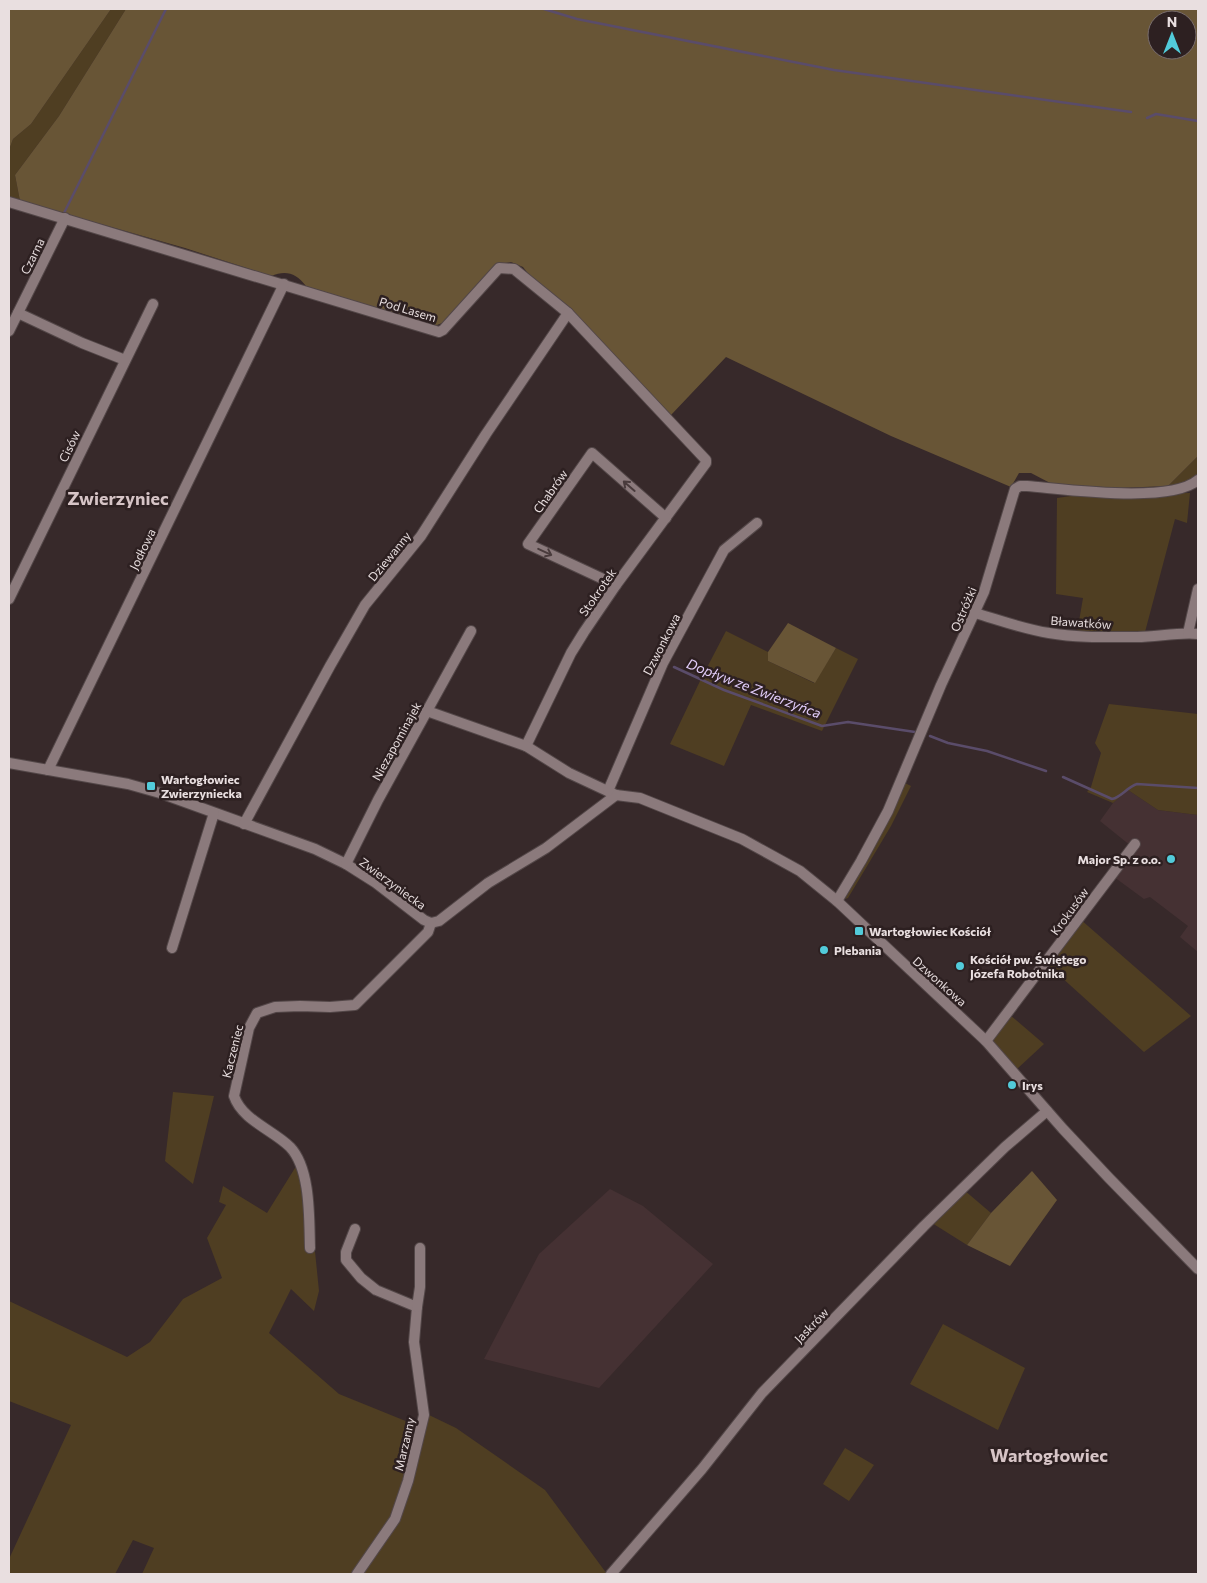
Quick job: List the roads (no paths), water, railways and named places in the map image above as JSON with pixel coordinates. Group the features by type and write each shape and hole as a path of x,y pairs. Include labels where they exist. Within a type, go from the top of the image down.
{"street":[{"name":"Pod Lasem","path":"9,202 439,332 499,268 514,269 568,313 706,460 706,463"},
{"name":"Czarna","path":"9,331 65,218"},
{"name":"Jodłowa","path":"48,770 284,284"},
{"name":"Cisów","path":"9,599 153,304"},
{"path":"18,313 82,343 125,360"},
{"name":"Dziewanny","path":"244,824 365,606 421,536 486,434 568,313"},
{"name":"Chabrów","path":"616,586 528,544 592,453 666,518"},
{"name":"Stokrotek","path":"526,746 571,653 616,586 706,463"},
{"name":"Ostróżki","path":"837,900 861,861 894,798 975,613 984,592 1015,489 1020,486 1110,492 1163,493 1193,485 1198,480"},
{"name":"Dzwonkowa","path":"612,793 663,663 724,550 757,523"},
{"name":"Bławatków","path":"975,613 1025,629 1050,634 1095,637 1193,634 1198,589"},
{"name":"Niezapominajek","path":"346,864 378,800 471,631"},
{"name":"Dzwonkowa","path":"427,711 526,746 569,773 612,793 640,798 742,839 800,872 837,900 986,1041 1109,1178 1198,1269"},
{"name":"Zwierzyniecka","path":"9,764 128,784 160,793 314,849 346,864 376,883 424,920 431,923 449,915 488,882 546,848 612,793"},
{"path":"172,948 214,813"},
{"name":"Krokusów","path":"986,1041 1135,844"},
{"name":"Kaczeniec","path":"310,1248 304,1175 300,1163 290,1148 243,1111 236,1103 234,1096 249,1028 257,1014 274,1007 355,1005 428,932 431,923"},
{"name":"Jaskrów","path":"611,1574 702,1469 762,1393 924,1226 1046,1110"},
{"path":"355,1229 346,1252 346,1260 361,1278 376,1290 417,1307"},
{"name":"Marzanny","path":"357,1574 395,1519 408,1481 424,1415 414,1342 420,1287 420,1248"}],"waterway":[{"path":"64,213 166,9"},
{"path":"544,9 577,19 834,70 1131,112"},
{"path":"1147,118 1156,114 1198,121"},
{"name":"Dopływ ze Zwierzyńca","path":"674,667 724,690 822,726 848,722 915,732"},
{"name":"Dopływ ze Zwierzyńca","path":"930,736 948,743 987,751 1046,771"},
{"name":"Dopływ ze Zwierzyńca","path":"1063,777 1112,799 1137,784 1198,788"}],"place":[{"name":"Wartogłowiec Zwierzyniecka","path":"151,786"},
{"name":"Major Sp. z o.o.","path":"1171,859"},
{"name":"Wartogłowiec Kościół","path":"859,931"},
{"name":"Plebania","path":"824,950"},
{"name":"Kościół pw. Świętego Józefa Robotnika","path":"960,966"},
{"name":"Irys","path":"1012,1085"}],"district":[{"name":"Zwierzyniec","path":"118,498"},
{"name":"Wartogłowiec","path":"1049,1455"}]}
